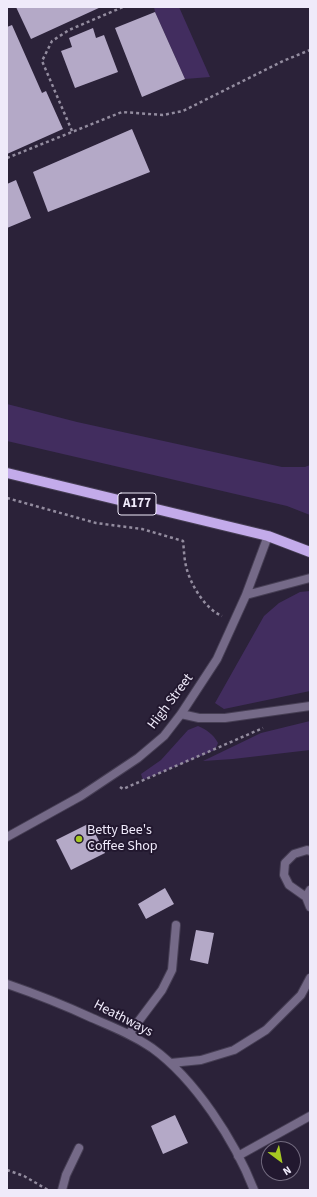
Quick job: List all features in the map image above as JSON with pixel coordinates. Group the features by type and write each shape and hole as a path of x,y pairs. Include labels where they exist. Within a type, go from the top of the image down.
{"main road":[{"name":"A177","path":"7,473 268,536 310,552"}],"street":[{"name":"High Street","path":"7,838 108,779 138,758 164,736 181,714 217,659 246,595 268,536"},
{"path":"246,595 310,578"},
{"path":"181,714 199,718 225,718 310,706"},
{"path":"310,852 307,850 294,854 286,863 284,876 289,885 308,893 310,907"},
{"path":"129,1034 162,990 172,970 176,925"},
{"path":"171,1064 201,1060 234,1050 266,1030 301,995 310,978"},
{"name":"Heathways","path":"7,984 42,996 129,1034 152,1048 171,1064 196,1090 217,1120 238,1156 254,1190"},
{"path":"238,1156 310,1116"},
{"path":"62,1190 66,1175 79,1148"}],"path":[{"path":"72,131 42,61 52,41 69,30 123,7"},
{"path":"7,158 122,112 164,115 183,111 283,61 310,50"},
{"path":"7,498 96,523 142,529 183,541 186,567 199,596 215,613 234,620"},
{"path":"108,779 123,789 254,731"},
{"path":"7,1170 24,1176 48,1190"}],"shaded area":[{"path":"154,7 179,7 210,77 185,79"},
{"path":"7,404 77,422 282,467 305,467 310,465 310,515 287,506 7,441"},
{"path":"310,591 310,691 224,709 215,703 264,616 279,603 300,592"},
{"path":"310,721 310,750 203,761 261,733"},
{"path":"198,726 214,737 218,743 215,750 143,780 141,774 161,760 188,730"}],"building":[{"path":"16,7 101,7 31,39"},
{"path":"155,12 185,79 142,97 115,28"},
{"path":"12,25 42,93 46,91 63,129 7,154 7,27"},
{"path":"93,28 96,38 104,35 118,72 75,88 61,51 72,47 69,38"},
{"path":"132,129 150,172 48,212 33,172"},
{"path":"16,180 31,218 7,228 7,184"},
{"path":"90,823 105,853 71,870 56,840"},
{"path":"165,888 174,904 146,919 138,904"},
{"path":"196,930 214,933 208,964 190,960"},
{"path":"175,1115 188,1143 163,1154 151,1126"}],"place":[{"name":"Betty Bee's Coffee Shop","path":"79,839"}]}
